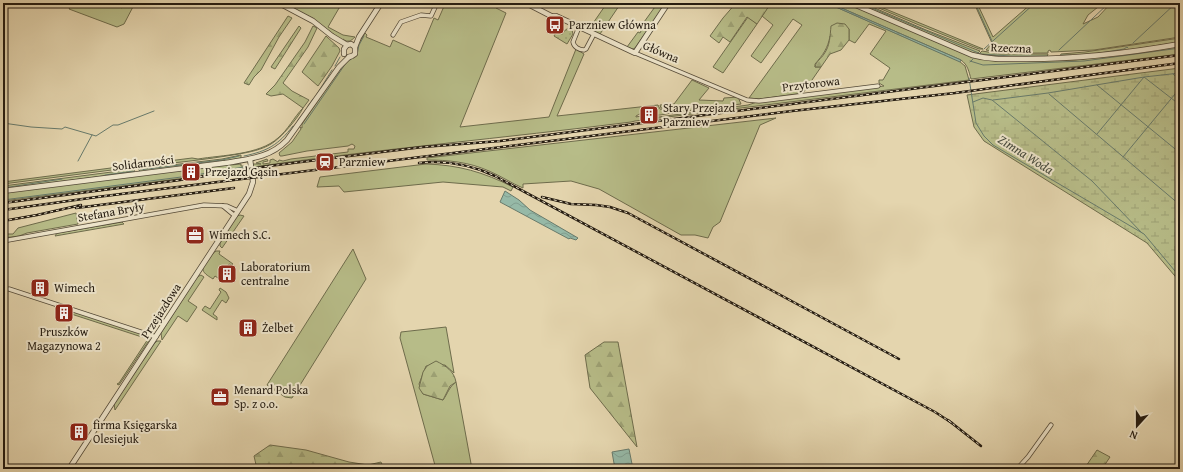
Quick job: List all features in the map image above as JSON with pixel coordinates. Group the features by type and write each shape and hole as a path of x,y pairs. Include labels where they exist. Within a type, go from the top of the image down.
{"street":[{"path":"279,3 313,21 348,49 381,3"},
{"path":"393,35 401,22 421,15 431,16 437,3"},
{"name":"Główna","path":"526,3 635,53 747,100"},
{"path":"635,53 668,3"},
{"name":"Rzeczna","path":"851,3 965,52 985,58 1084,58 1180,44"},
{"path":"579,27 572,42 579,50 584,50 586,48 594,34"},
{"name":"Solidarności","path":"3,190 250,159 268,154 285,142 309,111 339,67 348,49"},
{"name":"Przytorowa","path":"747,100 759,101 878,86"},
{"name":"Przejazdowa","path":"69,469 249,194 252,186 250,159"},
{"name":"Stefana Bryły","path":"3,241 204,205 227,206 237,213"},
{"path":"9,289 156,337"},
{"path":"1017,469 1028,457 1051,425"}],"green space":[{"path":"73,3 119,3 121,8 123,7 120,3 124,3 124,8 125,3 135,3 124,24 117,27 69,9"},
{"path":"282,3 342,3 328,27 343,35 355,37 349,41 342,40 309,16"},
{"path":"449,3 498,3 496,8 506,13 460,127 549,117 576,49 584,54 557,116 658,105 660,109 673,113 657,115 643,113 636,116 645,115 651,118 748,105 757,102 884,86 879,83 879,80 883,80 890,68 870,54 886,31 869,24 855,43 849,40 849,29 830,36 825,51 815,64 815,67 821,67 803,93 760,99 749,98 802,25 793,19 761,63 751,56 773,25 762,16 771,3 827,3 959,61 965,66 969,80 584,128 253,167 253,164 261,164 256,163 267,159 268,161 263,162 263,164 270,163 270,160 273,159 278,162 279,160 283,161 348,152 348,149 354,149 355,146 352,144 348,146 282,156 280,156 279,153 292,142 301,129 300,127 302,128 302,124 341,67 348,59 356,55 357,46 365,33 367,35 366,37 390,47 393,40 420,52 434,18 438,20 445,4 448,5"},
{"path":"607,3 621,3 600,34 589,29"},
{"path":"654,3 666,3 635,48 633,49 627,47 638,32 640,33 641,31 639,29 657,4"},
{"path":"736,3 771,3 757,24 747,17 730,42 723,37 719,43 710,36"},
{"path":"830,3 847,3 970,55 1014,61 1075,60 1180,45 1180,54 971,79 967,66 961,60"},
{"path":"856,3 863,3 980,51 977,54 970,52"},
{"path":"867,3 871,3 983,49 979,49"},
{"path":"974,3 977,3 993,37 1032,3 1103,3 1088,15 1083,24 1098,17 1111,3 1180,3 1180,37 1094,50 1051,52 1050,50 1048,53 1017,53 986,50 992,43"},
{"path":"288,16 292,18 279,37 261,70 249,85 244,83"},
{"path":"748,17 757,24 723,73 713,67"},
{"path":"837,23 845,24 849,29 849,40 841,50 830,54 821,67 815,67 816,63 826,51 831,26"},
{"path":"299,26 301,28 275,69 271,67"},
{"path":"313,26 317,28 308,47 283,83 292,91 309,100 303,108 283,94 271,96 266,94 275,85 305,42"},
{"path":"568,28 572,30 573,34 567,44 554,36 557,31 562,33"},
{"path":"326,36 339,48 340,51 332,66 318,86 302,72"},
{"path":"1180,38 1180,42 1095,55 1060,56 1061,54 1085,52"},
{"path":"982,51 1000,54 1048,54 1047,57 1011,57 979,54"},
{"path":"1180,68 1180,282 1147,243 984,141 974,127 967,95"},
{"path":"692,80 709,88 699,100 723,101 724,98 738,97 741,104 679,112 661,108 660,105 674,104"},
{"path":"303,108 282,135 297,115"},
{"path":"776,118 760,125 720,222 713,227 708,238 695,235 681,235 599,189 571,181 523,184 523,188 474,165 451,161 427,160 427,158"},
{"path":"282,135 271,144 251,152 201,160 138,167 137,165 229,155 251,151 270,144"},
{"path":"241,155 241,158 221,162 141,172 138,169 222,159"},
{"path":"241,164 241,166 245,166 247,168 185,178 3,201 3,192"},
{"path":"426,164 471,170 513,187 511,191 503,187 443,182 344,192 339,186 317,187 320,177"},
{"path":"134,165 135,167 3,184 3,182"},
{"path":"135,169 134,172 3,189 3,186"},
{"path":"76,213 78,224 3,238 3,234 13,234 18,228"},
{"path":"237,216 244,216 222,248 220,243"},
{"path":"122,222 124,224 55,236 57,233"},
{"path":"353,249 366,279 292,398 285,397 267,385"},
{"path":"216,251 220,251 219,254 233,264 229,264 225,269 224,268 219,276 223,278 221,280 215,276 213,279 203,270 210,257"},
{"path":"201,275 204,277 188,301 197,307 187,322 178,316 162,340 161,333 197,277"},
{"path":"220,288 226,292 229,298 226,303 222,300 213,314 217,317 217,320 202,310 205,306 210,309 221,292 219,290"},
{"path":"62,308 149,336 150,339 119,385 117,384 148,339 59,310"},
{"path":"446,327 454,373 445,365 426,366 419,384 423,394 443,400 450,388 456,382 472,469 436,469 400,338 401,332"},
{"path":"157,341 161,341 115,410 114,404"},
{"path":"604,342 618,342 637,447 590,388 585,355"},
{"path":"436,361 449,369 456,382 450,386 443,400 423,394 419,388 423,372 427,366"},
{"path":"270,445 306,450 349,462 368,465 381,462 384,469 257,469 254,456"},
{"path":"1097,450 1110,457 1102,469 1084,469"}],"water":[{"path":"827,3 830,3 961,60 960,62"},
{"path":"505,191 519,200 530,210 578,238 576,240 569,239 500,202"},
{"path":"629,449 633,469 615,469 612,452"}],"waterway":[{"path":"860,3 981,54 1047,56"},
{"path":"975,3 992,41"},
{"path":"984,49 1035,3"},
{"path":"1059,50 1109,3"},
{"path":"1133,43 1176,3"},
{"path":"350,60 357,55 359,45 364,36"},
{"path":"1094,54 1128,48"},
{"path":"970,61 983,65 1084,61 1180,48"},
{"path":"1061,55 1071,55"},
{"path":"335,66 340,57"},
{"path":"970,62 973,59"},
{"path":"304,124 346,63"},
{"path":"317,94 332,70"},
{"path":"993,100 1180,73"},
{"path":"1173,74 1180,80"},
{"path":"1097,134 1144,77 1180,105"},
{"name":"Zimna Woda","path":"969,78 976,123 984,136 993,145 1144,234 1180,277"},
{"path":"1097,85 1180,153"},
{"path":"1123,157 1180,88"},
{"path":"1049,94 1180,205"},
{"path":"973,102 983,98 992,100 1092,181 1142,233"},
{"path":"308,106 313,99"},
{"path":"3,123 31,127 62,129 65,127 96,136 113,125 118,125 154,111"},
{"path":"298,120 302,115"},
{"path":"244,156 260,152 277,143 293,126"},
{"path":"78,161 92,135"},
{"path":"139,170 222,160 239,156"},
{"path":"195,175 244,167"},
{"path":"105,175 134,171"},
{"path":"3,200 189,176"},
{"path":"3,188 62,179"}],"railway":[{"path":"3,203 180,180 269,166 423,147 500,141 1180,55"},
{"path":"3,210 792,111 955,93 1180,63"},
{"path":"419,163 438,162 458,164 495,176 935,412 952,423"},
{"path":"76,208 234,188"},
{"path":"542,197 571,204 610,207 628,213 899,359"},
{"path":"3,221 81,205"},
{"path":"948,420 981,446"}],"place":[{"name":"Parzniew Główna","path":"555,25"},
{"name":"Stary Przejazd Parzniew","path":"649,115"},
{"name":"Parzniew","path":"325,162"},
{"name":"Przejazd Gąsin","path":"191,172"},
{"name":"Wimech S.C.","path":"195,235"},
{"name":"Laboratorium centralne","path":"227,274"},
{"name":"Wimech","path":"40,288"},
{"name":"Pruszków Magazynowa 2","path":"64,313"},
{"name":"Żelbet","path":"248,328"},
{"name":"Menard Polska Sp. z o.o.","path":"220,397"},
{"name":"firma Księgarska Olesiejuk","path":"79,432"}]}
